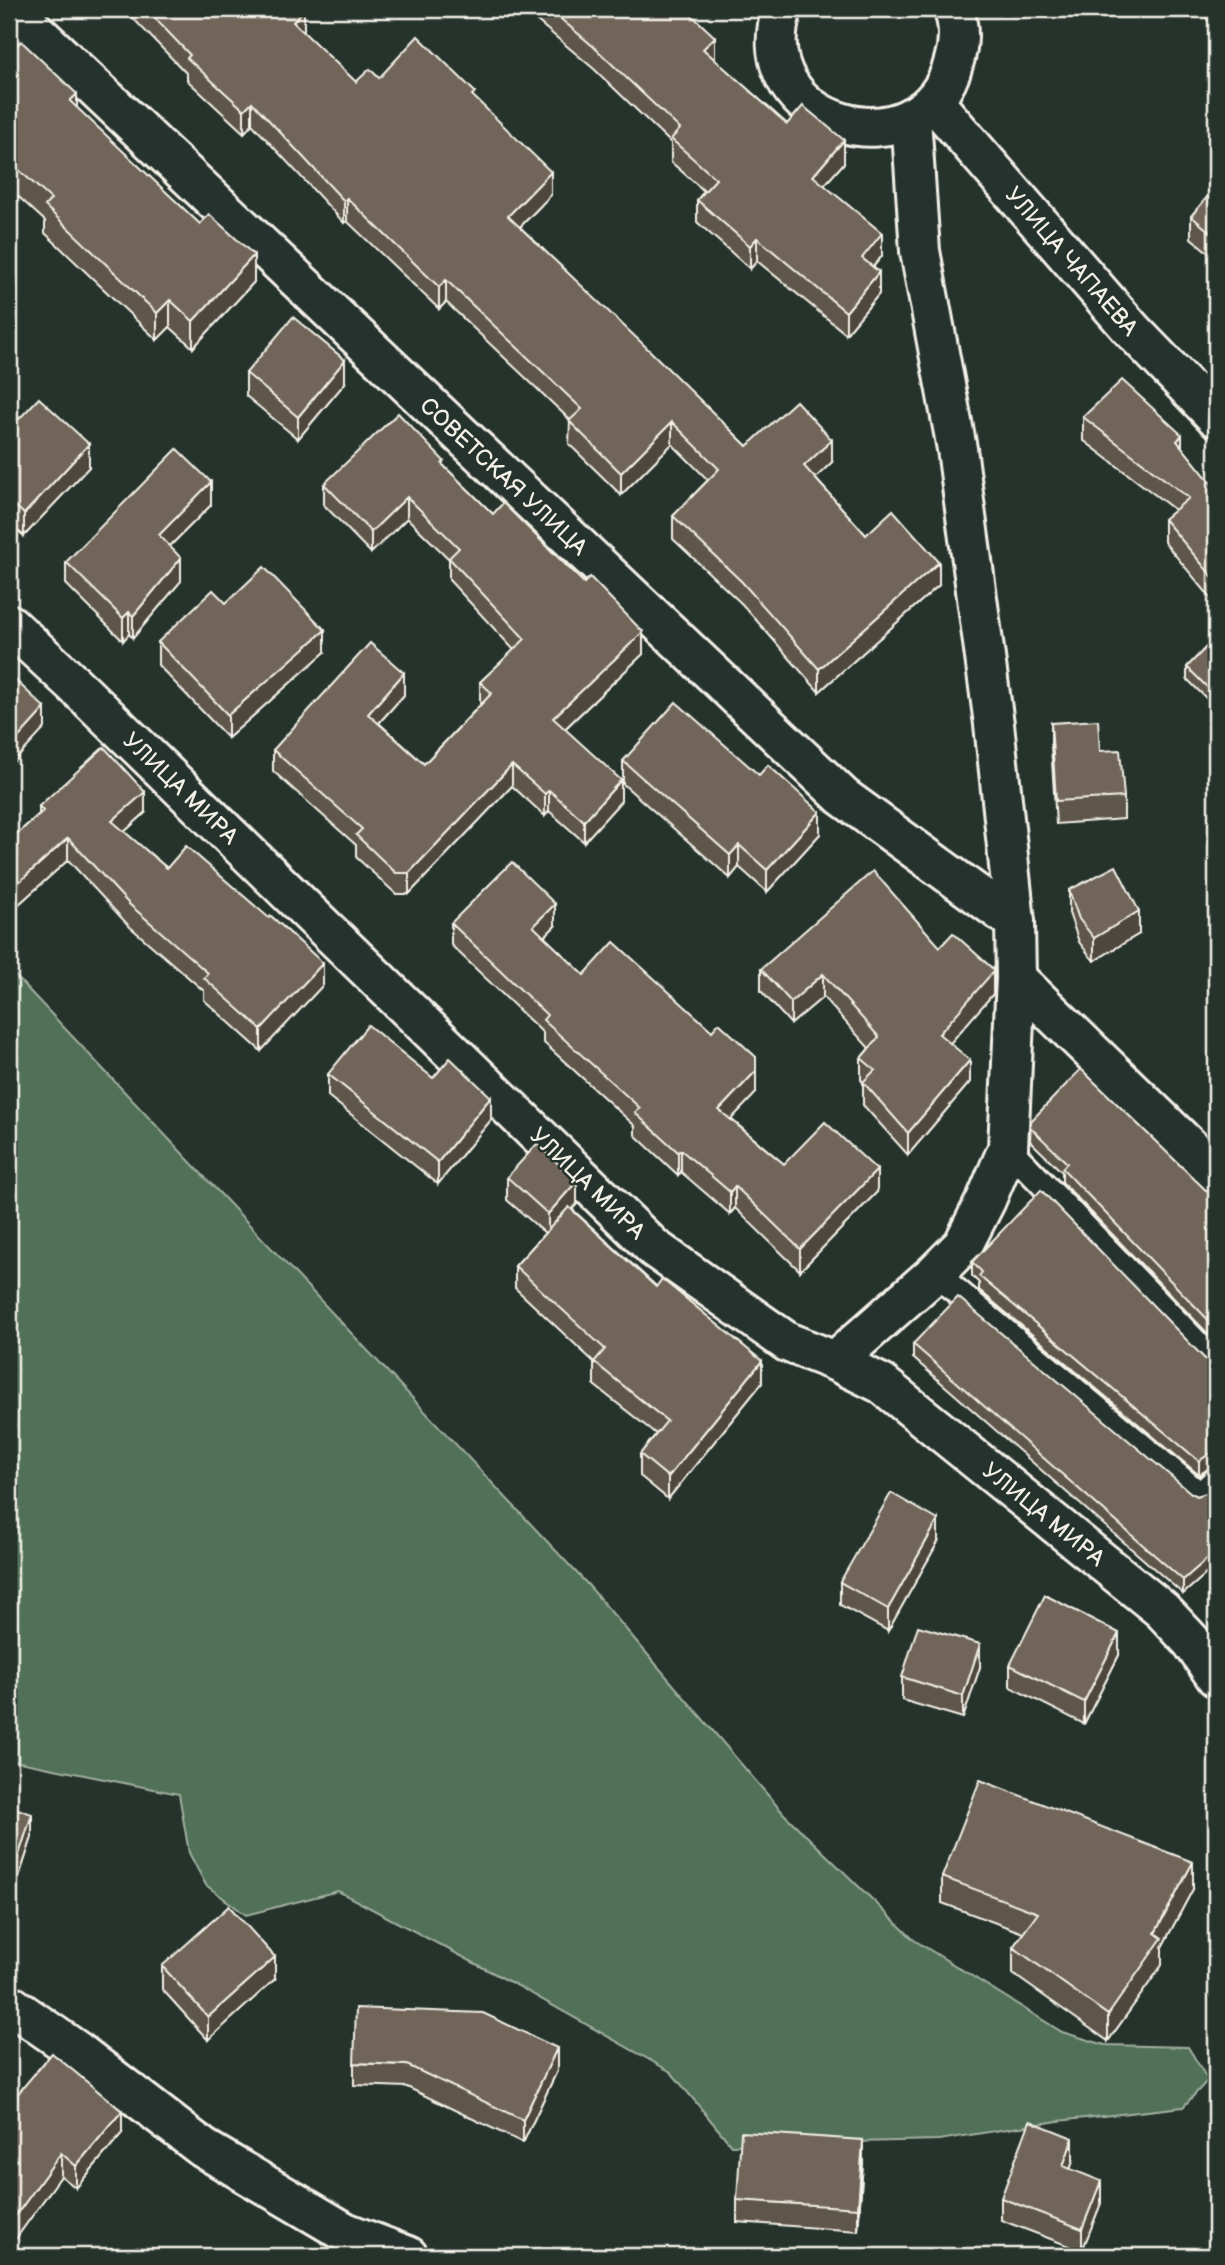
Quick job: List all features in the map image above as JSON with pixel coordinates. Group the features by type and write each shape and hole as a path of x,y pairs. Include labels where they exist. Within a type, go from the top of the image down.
{"street":[{"name":"СОВЕТСКАЯ УЛИЦА","path":"12,9 843,797 1015,922"},
{"path":"782,9 778,23 778,52 786,79 804,102 827,119 854,127 883,127 922,109 951,75 958,46 956,15 953,9"},
{"path":"835,1361 963,1245 1008,1148 1016,978 1015,922 994,724 957,449 920,251 922,109"},
{"name":"УЛИЦА ЧАПАЕВА","path":"922,109 1216,417"},
{"name":"УЛИЦА МИРА","path":"9,624 654,1248 787,1342 882,1384 1162,1610 1192,1642 1216,1677"},
{"path":"1016,978 1216,1173"},
{"path":"9,2004 77,2051 203,2148 345,2232 408,2256"}],"lane":[{"path":"1008,1148 1216,1363"},
{"path":"935,1273 1200,1495 1216,1480"}],"green space":[{"path":"9,969 589,1586 784,1814 914,1940 1062,2032 1105,2045 1188,2047 1208,2080 1183,2107 1058,2121 939,2140 731,2145 671,2072 516,1985 338,1891 246,1915 206,1885 189,1853 179,1794 9,1760"}],"building":[{"path":"146,9 303,9 293,22 356,82 370,69 379,78 418,36 475,92 472,95 551,172 508,216 747,446 796,401 832,440 804,466 866,535 893,510 939,562 819,669 742,582 673,516 719,469 672,422 621,473 569,421 582,409 446,280 439,287 347,198 344,201 252,102 244,110 187,58 190,55"},
{"path":"549,9 685,9 715,37 703,49 787,124 803,106 844,140 813,176 882,233 862,258 879,272 846,312 757,238 750,246 697,200 716,179 671,139 680,129 594,47"},
{"path":"21,41 77,94 70,101 200,224 209,214 254,255 193,321 170,300 157,313 45,206 51,199 9,161 9,52"},
{"path":"1216,187 1216,237 1191,216"},
{"path":"293,317 345,360 298,417 246,373"},
{"path":"1122,380 1182,435 1177,441 1216,489 1216,581 1164,519 1189,498 1083,417"},
{"path":"39,398 89,444 24,514 9,500 9,409 19,419"},
{"path":"398,413 444,461 442,464 493,514 503,503 584,583 590,577 643,632 553,718 621,780 584,821 549,790 545,794 512,765 409,873 396,873 356,835 362,829 273,750 370,643 404,673 368,714 424,764 492,693 480,682 525,639 449,558 459,548 407,497 371,532 324,484"},
{"path":"177,449 211,482 159,535 181,558 133,616 129,612 123,618 66,562"},
{"path":"264,567 325,630 228,715 158,642 213,590 226,603"},
{"path":"1216,637 1216,686 1211,691 1187,667"},
{"path":"9,674 45,708 9,748"},
{"path":"676,702 759,775 768,765 820,812 767,870 739,845 730,855 623,761"},
{"path":"1098,720 1100,751 1120,750 1124,797 1056,801 1051,723"},
{"path":"104,747 145,792 112,821 167,868 186,846 323,963 261,1029 204,978 208,973 129,904 68,838 9,891 9,841 43,811 39,806"},
{"path":"512,862 555,904 533,926 584,975 614,942 712,1031 719,1023 756,1057 756,1071 719,1110 784,1164 825,1122 877,1170 800,1249 735,1186 730,1192 681,1150 678,1152 635,1113 640,1108 543,1020 547,1015 451,923"},
{"path":"1116,866 1139,911 1094,938 1079,919 1069,890"},
{"path":"873,871 940,947 953,933 993,969 939,1034 970,1060 908,1133 863,1082 875,1070 861,1058 879,1037 823,974 791,1002 761,969"},
{"path":"368,1025 433,1078 450,1058 491,1097 438,1162 328,1074"},
{"path":"1081,1069 1216,1200 1216,1328 1062,1168 1067,1163 1030,1127 1031,1121"},
{"path":"537,1144 577,1181 548,1214 507,1177"},
{"path":"1041,1190 1205,1359 1216,1363 1216,1452 1199,1461 979,1276 982,1272 972,1262"},
{"path":"569,1207 656,1287 662,1279 762,1361 668,1477 640,1454 667,1421 594,1362 605,1349 515,1266"},
{"path":"958,1297 1191,1493 1197,1496 1210,1492 1216,1485 1216,1551 1183,1580 913,1344"},
{"path":"891,1493 938,1520 888,1609 840,1582"},
{"path":"1045,1595 1119,1633 1084,1702 1010,1665"},
{"path":"918,1626 980,1644 963,1696 902,1677"},
{"path":"980,1780 1193,1862 1155,1933 1162,1938 1108,2015 1013,1947 1038,1913 942,1877"},
{"path":"9,1806 32,1814 11,1879 9,1878"},
{"path":"229,1906 275,1957 208,2017 162,1966"},
{"path":"356,2008 483,2013 557,2048 523,2120 407,2065 354,2063"},
{"path":"52,2053 122,2111 76,2166 61,2153 9,2225 9,2104"},
{"path":"1030,2121 1073,2138 1063,2166 1101,2181 1082,2229 1001,2198"},
{"path":"741,2132 863,2140 858,2208 737,2200"}]}
